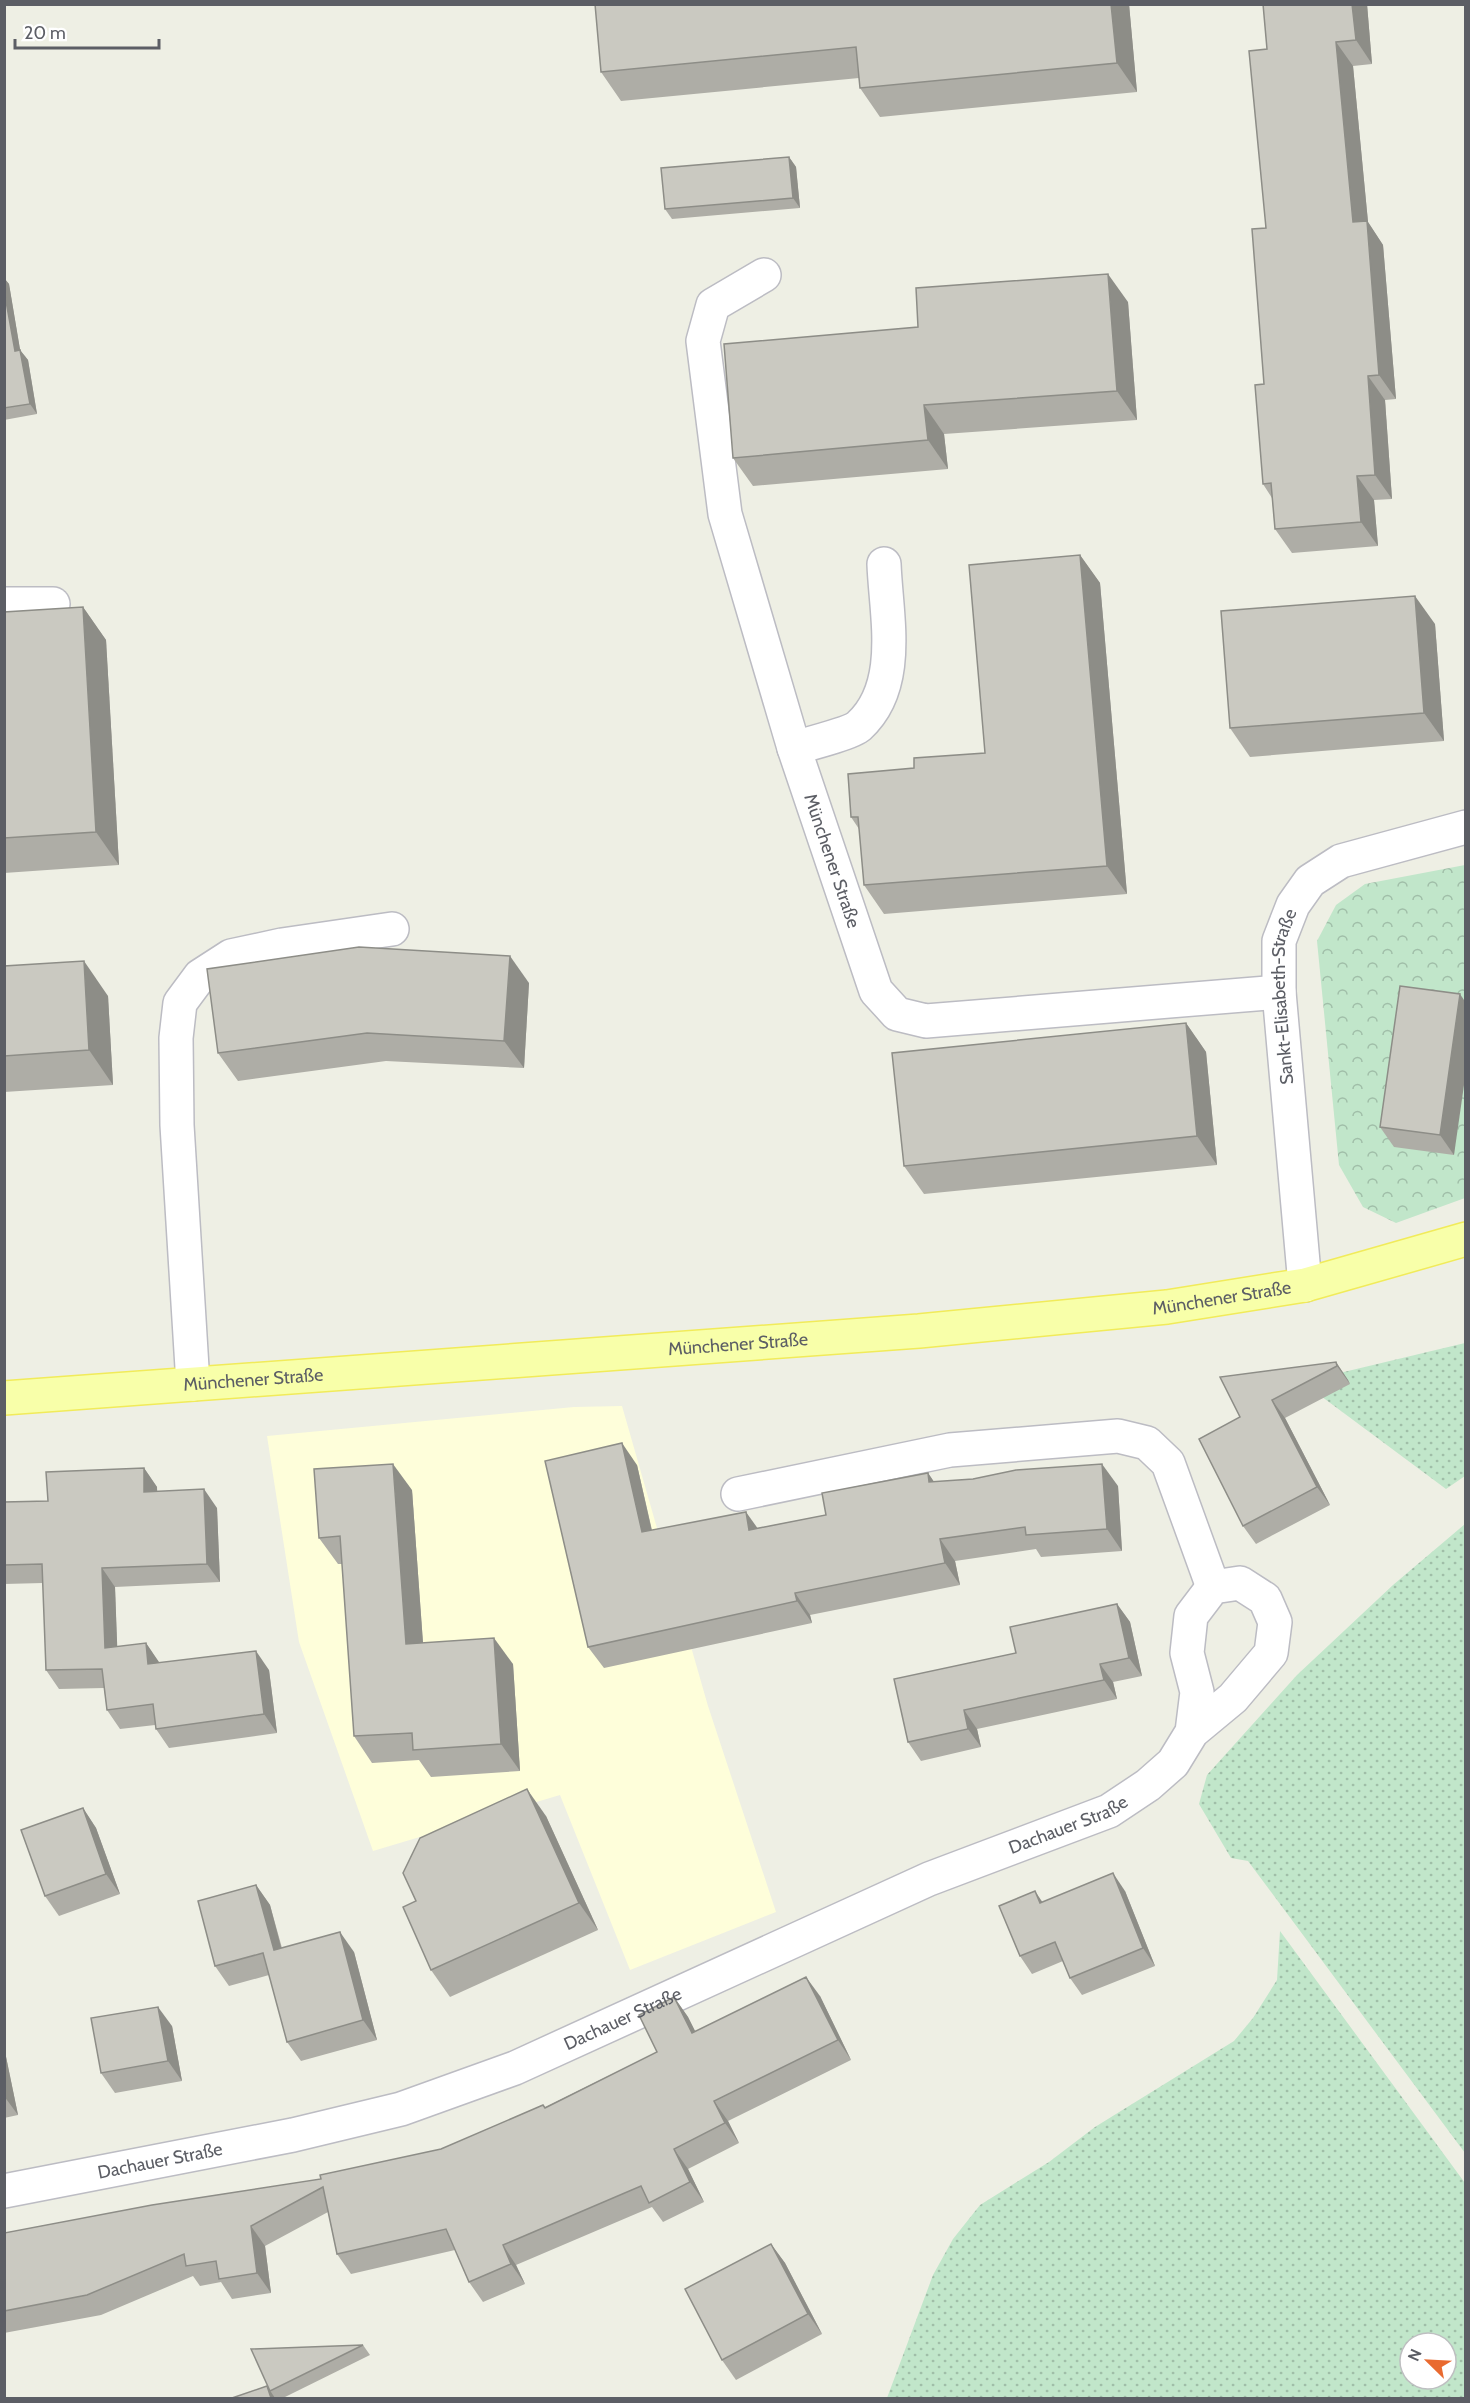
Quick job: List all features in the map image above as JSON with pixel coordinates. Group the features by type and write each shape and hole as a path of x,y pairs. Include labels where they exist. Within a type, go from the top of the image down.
{"main road":[{"name":"Münchener Straße","path":"4,1398 919,1331 1167,1308 1305,1285 1466,1239"}],"street":[{"name":"Münchener Straße","path":"764,275 713,305 703,341 725,514 795,748 876,991 897,1014 926,1021 1279,992"},
{"path":"795,748 858,727 880,699 888,666 884,564"},
{"path":"4,604 52,604"},
{"name":"Sankt-Elisabeth-Straße","path":"1305,1285 1279,992 1279,942 1293,905 1310,881 1341,861 1466,827"},
{"path":"193,1384 177,1125 176,1038 180,1003 200,976 231,956 282,945 392,929"},
{"path":"738,1494 950,1450 1118,1436 1147,1443 1168,1463 1213,1587"},
{"name":"Dachauer Straße","path":"4,2191 293,2135 401,2109 515,2068 929,1880 1109,1811 1148,1785 1173,1763 1192,1732 1233,1698 1271,1653 1275,1622 1265,1599 1240,1583 1213,1587 1191,1616 1187,1653 1197,1692 1192,1732"}],"shaded area":[{"path":"622,1406 708,1706 776,1912 630,1970 560,1795 373,1851 299,1642 267,1436 574,1407"}],"green space":[{"path":"1465,865 1465,1198 1396,1223 1363,1207 1339,1165 1317,941 1336,905 1365,884"},
{"path":"1465,1343 1465,1476 1446,1489 1302,1382"},
{"path":"1465,1524 1465,2153 1248,1861 1231,1858 1199,1804 1207,1775 1297,1675 1393,1585"},
{"path":"1280,1931 1465,2183 1465,2398 887,2398 933,2275 953,2239 980,2205 1049,2162 1095,2127 1234,2041 1253,2018 1277,1980"}],"building":[{"path":"595,4 1111,4 1117,63 860,88 856,47 601,72"},
{"path":"1263,4 1352,4 1356,40 1336,42 1353,222 1367,221 1379,375 1368,376 1375,475 1357,476 1361,522 1275,529 1271,483 1263,484 1255,385 1264,384 1252,229 1266,228 1249,51 1267,49"},
{"path":"789,157 793,198 665,209 661,168"},
{"path":"1108,274 1117,391 924,405 928,440 733,458 724,344 918,327 916,288"},
{"path":"4,290 15,351 20,350 30,404 4,408"},
{"path":"1080,555 1107,866 864,885 858,817 851,817 848,774 914,768 914,758 985,753 969,565"},
{"path":"1415,596 1424,713 1230,728 1221,611"},
{"path":"83,607 96,832 4,838 4,612"},
{"path":"359,947 510,956 504,1041 367,1033 218,1053 207,969"},
{"path":"84,961 89,1050 4,1056 4,966"},
{"path":"1400,986 1460,994 1440,1135 1380,1127"},
{"path":"1186,1023 1197,1136 904,1166 892,1053"},
{"path":"1336,1362 1337,1366 1272,1400 1317,1487 1243,1526 1199,1439 1240,1417 1220,1377"},
{"path":"622,1443 642,1532 746,1512 749,1530 826,1515 822,1493 928,1473 929,1482 973,1479 1016,1470 1102,1464 1107,1529 1026,1535 1025,1527 940,1539 945,1563 795,1593 797,1601 588,1647 545,1461"},
{"path":"393,1464 406,1644 494,1638 501,1744 413,1750 412,1733 354,1736 340,1536 319,1538 314,1469"},
{"path":"144,1468 144,1492 204,1489 207,1564 102,1568 105,1648 146,1643 148,1664 256,1651 264,1714 156,1729 153,1704 107,1710 102,1669 46,1670 42,1564 4,1565 4,1502 48,1501 46,1472"},
{"path":"1117,1604 1129,1658 1100,1664 1104,1680 964,1710 968,1729 908,1742 894,1679 1016,1653 1010,1627"},
{"path":"527,1789 579,1903 431,1970 403,1907 416,1901 403,1873 420,1838"},
{"path":"83,1808 106,1874 45,1896 21,1830"},
{"path":"1113,1873 1143,1948 1070,1978 1055,1942 1020,1956 999,1906 1035,1891 1040,1903"},
{"path":"256,1885 274,1950 340,1932 363,2020 287,2042 263,1953 215,1966 198,1901"},
{"path":"806,1977 838,2040 714,2101 725,2123 674,2149 690,2182 649,2203 641,2186 503,2245 511,2264 469,2282 446,2229 337,2254 323,2187 251,2226 257,2273 219,2279 216,2261 186,2266 184,2254 87,2295 4,2311 4,2233 152,2205 321,2179 320,2175 441,2149 543,2105 545,2108 657,2052 639,2015 674,1997 692,2033"},
{"path":"158,2007 168,2061 101,2073 91,2018"},
{"path":"771,2244 808,2314 722,2360 685,2289"},
{"path":"363,2345 270,2391 251,2349"},
{"path":"267,2386 271,2398 232,2398"}]}
